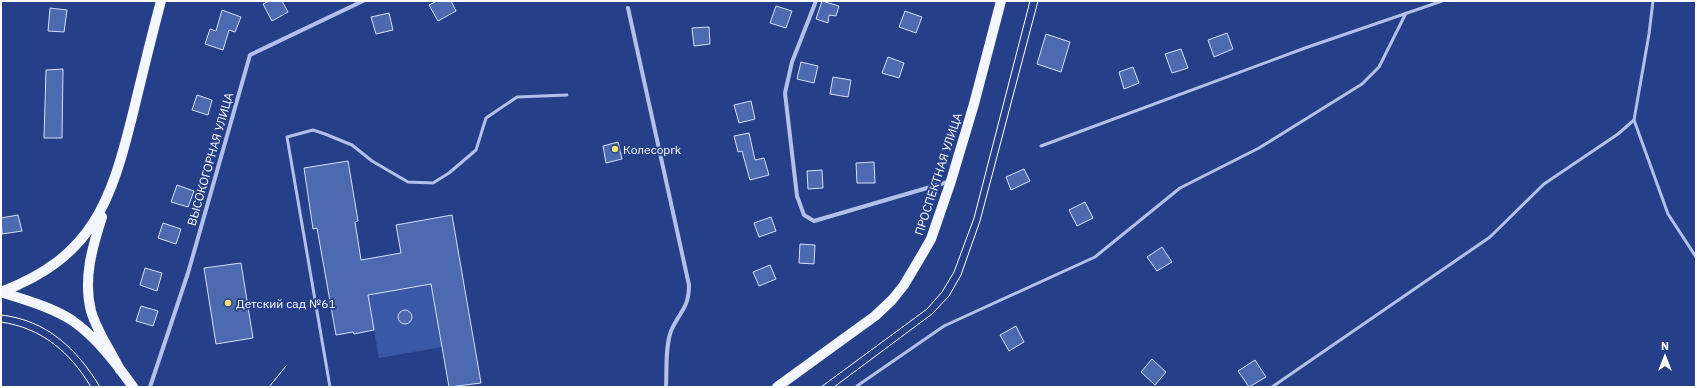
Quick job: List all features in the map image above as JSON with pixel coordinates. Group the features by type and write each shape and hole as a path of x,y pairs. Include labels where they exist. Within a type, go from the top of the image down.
{"main road":[{"path":"120,370 98,328 92,312 88,294 89,262 106,202 121,160 161,1"},
{"name":"ПРОСПЕКТНАЯ УЛИЦА","path":"777,387 850,336 892,300 904,285 931,239 951,181 974,104 1000,1"},
{"path":"1,292 40,275 62,259 93,224 106,202"},
{"path":"1,292 34,303 72,321 102,347 133,387"}],"street":[{"name":"ВЫСОКОГОРНАЯ УЛИЦА","path":"150,387 188,273 250,55 363,1"},
{"path":"816,1 792,62 785,93 797,196 804,215 814,221 951,181"},
{"path":"628,8 689,285 689,298 671,331 668,350 666,387"}],"lane":[{"path":"1041,146 1305,48 1442,1"},
{"path":"1653,1 1649,34 1634,120 1668,214 1696,258"},
{"path":"857,386 944,326 1095,257 1180,188 1259,148 1362,84 1379,67 1406,13"},
{"path":"330,387 287,137 313,130 352,145 372,160 408,182 432,184 449,173 476,150 486,118 517,97 567,95"},
{"path":"1272,387 1490,237 1544,184 1618,134 1634,120"}],"shaded area":[{"path":"431,284 442,347 379,358 368,295","holes":["402,310 409,311 412,315 411,320 406,324 401,323 397,317 399,313"]}],"building":[{"path":"269,1 282,1 288,12 272,21 263,4"},
{"path":"437,1 451,1 456,11 438,21 429,5"},
{"path":"822,1 839,6 836,16 829,15 828,23 816,19"},
{"path":"776,6 792,11 786,28 770,23"},
{"path":"50,8 67,10 64,32 48,31"},
{"path":"222,10 241,17 235,32 229,30 223,50 205,44 210,29 216,31"},
{"path":"905,11 922,17 916,33 899,27"},
{"path":"389,13 393,30 376,34 371,17"},
{"path":"709,27 710,44 694,46 692,28"},
{"path":"1227,33 1233,49 1214,57 1208,40"},
{"path":"1046,34 1070,42 1061,72 1037,64"},
{"path":"1181,49 1188,68 1172,73 1165,54"},
{"path":"888,57 904,63 899,78 882,73"},
{"path":"801,62 818,66 814,83 797,79"},
{"path":"1133,67 1139,83 1124,89 1119,72"},
{"path":"63,69 62,138 44,138 46,70"},
{"path":"833,77 851,80 848,97 830,94"},
{"path":"197,95 212,100 208,115 192,110"},
{"path":"751,101 755,119 739,123 734,105"},
{"path":"749,133 755,160 764,158 769,175 750,180 742,151 738,152 734,136"},
{"path":"618,142 622,159 606,163 603,146"},
{"path":"348,161 358,221 355,222 361,260 401,253 396,225 452,215 481,383 449,387 431,284 368,295 374,330 354,334 353,332 336,335 317,228 313,229 304,168"},
{"path":"874,162 875,183 857,183 856,163"},
{"path":"1024,169 1030,181 1011,190 1006,177"},
{"path":"822,170 823,188 808,189 807,171"},
{"path":"177,185 194,191 188,207 171,202"},
{"path":"1085,202 1093,218 1077,226 1069,210"},
{"path":"18,215 22,231 2,234 1,218"},
{"path":"771,217 776,231 759,237 754,223"},
{"path":"163,223 181,229 176,244 158,238"},
{"path":"800,244 815,245 814,264 799,263"},
{"path":"1162,247 1172,262 1157,271 1147,257"},
{"name":"Детский сад №61","path":"241,263 253,338 216,344 204,268"},
{"path":"770,265 776,279 759,286 753,272"},
{"path":"145,268 162,273 157,291 140,285"},
{"path":"141,306 158,311 153,326 136,321"},
{"path":"402,310 408,310 412,314 412,320 408,324 402,324 398,320 398,314"},
{"path":"1016,326 1024,342 1009,351 1000,335"},
{"path":"1152,359 1166,372 1155,385 1141,372"},
{"path":"1255,360 1266,377 1249,387 1238,371"}],"tram line":[{"path":"821,387 927,309 942,292 954,272 974,218 1030,1"},
{"path":"834,387 932,314 949,296 961,275 980,221 1038,1"},
{"path":"1,315 18,318 33,323 59,339 81,360 100,387"},
{"path":"1,322 16,325 29,330 54,344 74,363 91,387"},
{"path":"269,387 286,366"}],"place":[{"name":"Колесоprk","path":"615,149"},
{"name":"Детский сад №61","path":"228,303"}]}
